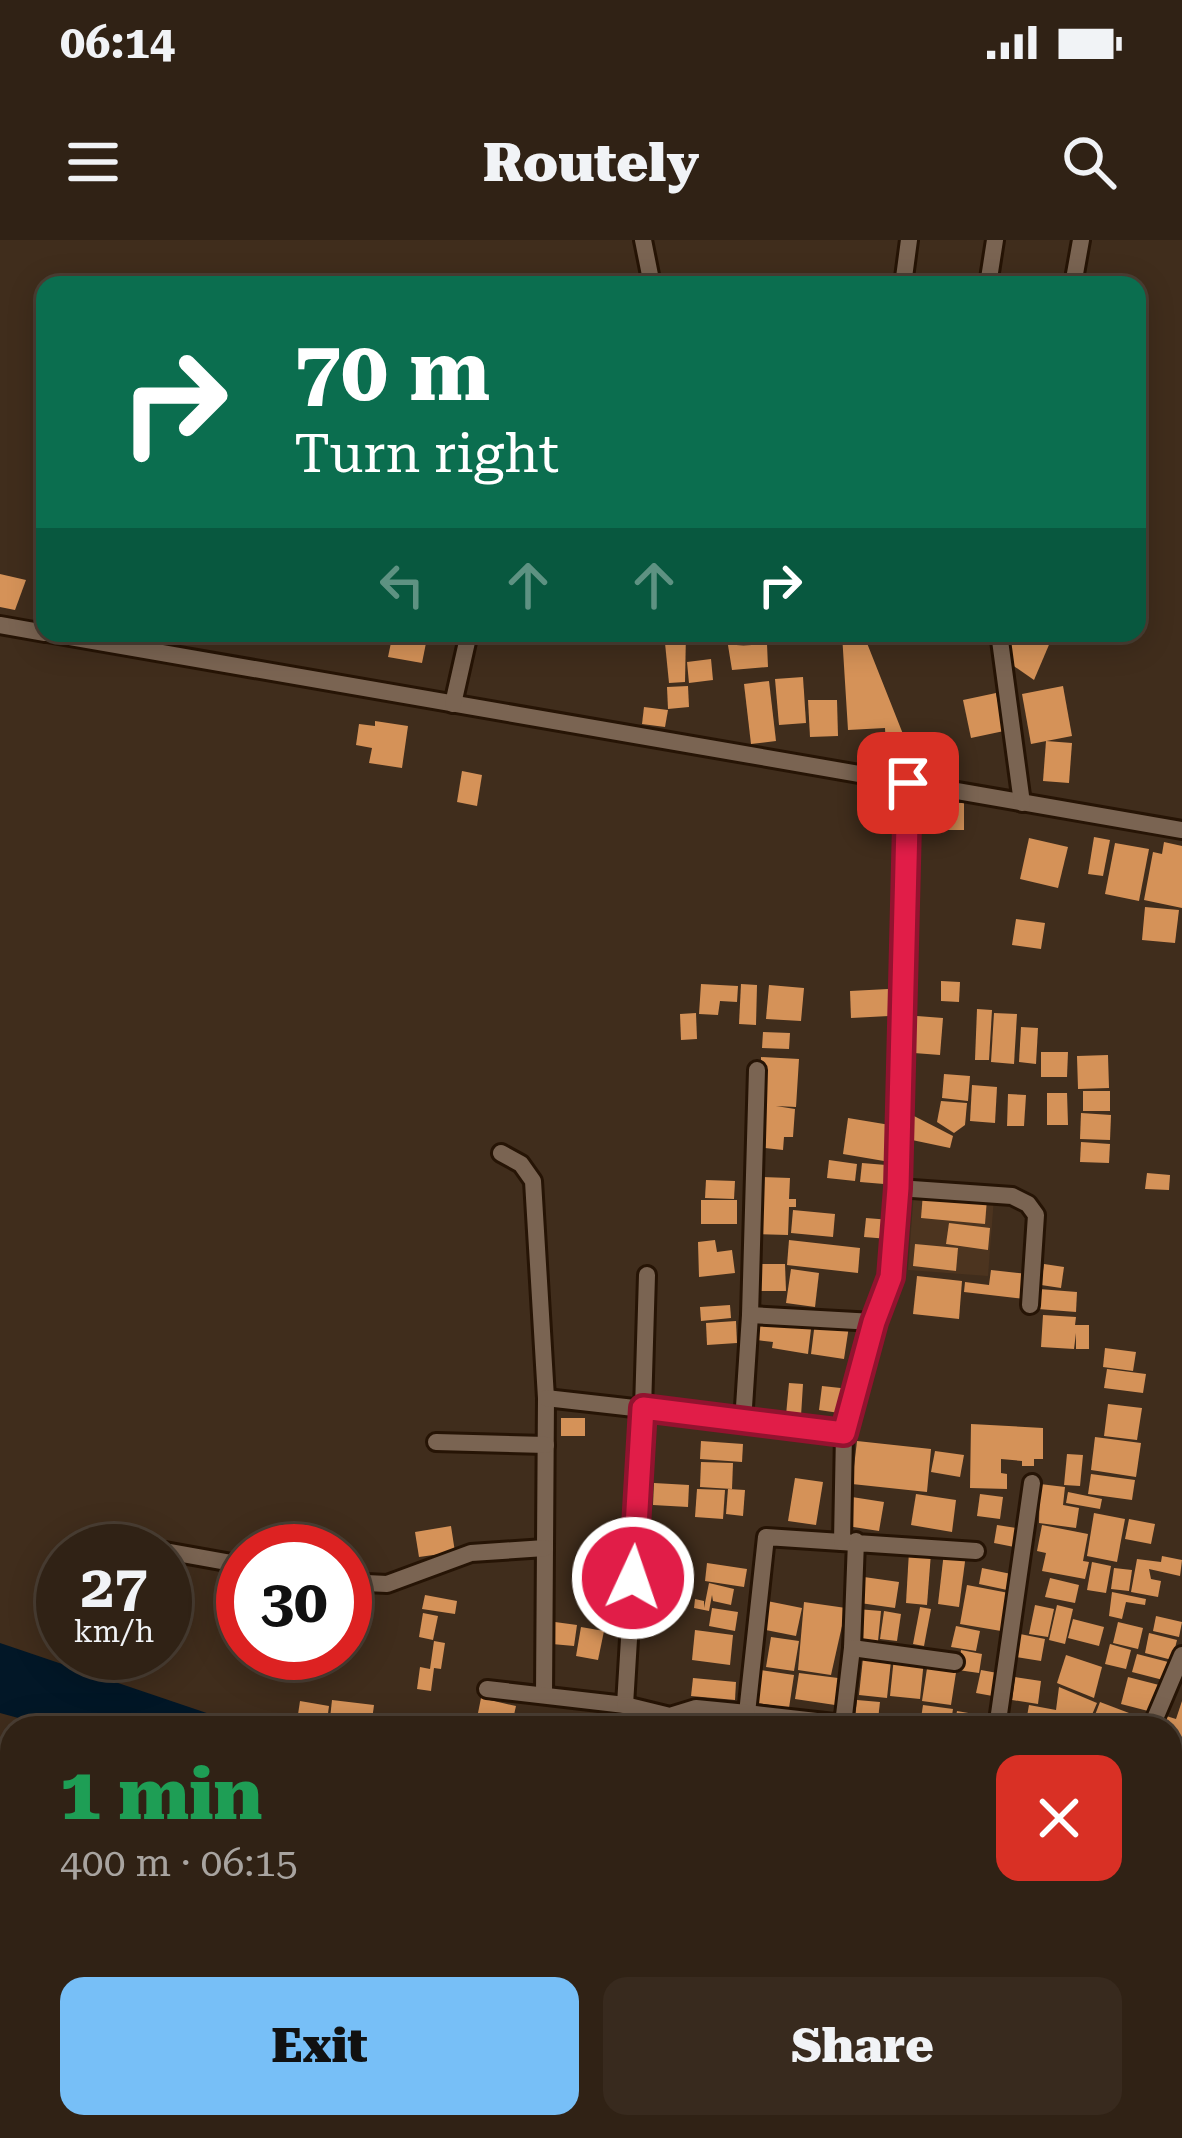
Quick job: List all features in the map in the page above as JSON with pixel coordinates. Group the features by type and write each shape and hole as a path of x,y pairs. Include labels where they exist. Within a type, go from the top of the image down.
{"street":[{"path":"643,240 650,276"},
{"path":"904,276 909,240"},
{"path":"989,276 995,240"},
{"path":"1075,276 1081,240"},
{"path":"0,625 36,631"},
{"path":"98,642 1182,830"},
{"path":"453,704 467,642"},
{"path":"1000,642 1022,802"},
{"path":"844,1716 852,1648 844,1433 891,1277 898,1188 908,783"},
{"path":"743,1422 751,1315 757,1070"},
{"path":"501,1154 521,1163 533,1181 546,1398 544,1696"},
{"path":"898,1188 1012,1196 1028,1204 1036,1215 1030,1305"},
{"path":"625,1705 647,1275"},
{"path":"751,1315 874,1322"},
{"path":"546,1398 844,1433"},
{"path":"436,1442 546,1445"},
{"path":"999,1716 1032,1483"},
{"path":"747,1713 766,1537 976,1551"},
{"path":"372,1583 387,1584 471,1553 545,1548"},
{"path":"852,1648 955,1662"},
{"path":"1156,1716 1182,1655"},
{"path":"487,1689 625,1705 670,1716 696,1708 769,1716"}],"shaded area":[{"path":"914,1191 994,1197 988,1276 908,1270"}],"water":[{"path":"0,1643 36,1655 36,1680 109,1680 216,1716 0,1713"}],"building":[{"path":"0,574 26,580 15,610 0,607"},
{"path":"391,642 426,642 422,663 388,657"},
{"path":"665,642 686,642 685,682 669,683"},
{"path":"727,642 767,644 768,667 732,670"},
{"path":"842,642 867,642 907,744 886,746 885,728 848,730"},
{"path":"1002,642 1050,642 1034,680 1005,660"},
{"path":"711,659 713,680 689,683 687,662"},
{"path":"803,677 806,723 779,725 775,679"},
{"path":"769,681 776,741 751,744 744,684"},
{"path":"688,686 689,707 668,709 667,687"},
{"path":"1063,686 1072,736 1031,744 1022,694"},
{"path":"996,693 1004,731 971,738 963,700"},
{"path":"808,700 837,700 838,736 810,737"},
{"path":"644,707 668,710 665,727 642,724"},
{"path":"375,721 408,726 402,768 369,763 372,748 356,745 359,724 375,726"},
{"path":"1046,741 1072,743 1069,783 1043,781"},
{"path":"462,771 482,775 477,806 457,802"},
{"path":"919,794 941,796 939,826 917,824"},
{"path":"943,803 964,803 964,830 943,830"},
{"path":"1094,837 1110,840 1103,876 1088,874"},
{"path":"1029,838 1068,847 1058,888 1020,879"},
{"path":"1164,842 1182,846 1182,908 1144,900 1153,852 1162,854"},
{"path":"1115,843 1149,849 1139,901 1105,894"},
{"path":"1145,907 1179,910 1175,943 1142,940"},
{"path":"1016,919 1045,923 1041,949 1012,945"},
{"path":"941,981 960,982 959,1002 941,1001"},
{"path":"701,984 738,986 737,1002 720,1001 718,1015 699,1014"},
{"path":"741,984 757,985 756,1025 739,1024"},
{"path":"769,985 804,988 801,1021 766,1019"},
{"path":"888,989 889,1016 851,1018 850,991"},
{"path":"977,1009 992,1010 989,1060 975,1060"},
{"path":"696,1013 697,1039 681,1040 680,1014"},
{"path":"994,1013 1017,1014 1014,1064 991,1062"},
{"path":"917,1016 943,1018 940,1055 914,1053"},
{"path":"1021,1027 1038,1028 1036,1064 1019,1062"},
{"path":"763,1032 790,1033 789,1049 762,1048"},
{"path":"1041,1052 1068,1052 1067,1077 1041,1077"},
{"path":"1108,1055 1109,1088 1078,1089 1077,1056"},
{"path":"761,1057 799,1059 796,1107 776,1106 795,1109 793,1137 784,1137 783,1150 765,1148 766,1136 761,1135"},
{"path":"944,1074 970,1076 968,1101 942,1098"},
{"path":"972,1085 997,1087 995,1123 970,1121"},
{"path":"1083,1091 1110,1091 1110,1111 1083,1111"},
{"path":"1047,1093 1067,1093 1068,1125 1047,1125"},
{"path":"1008,1094 1026,1095 1024,1126 1007,1126"},
{"path":"941,1101 967,1103 965,1125 954,1133 937,1122"},
{"path":"1081,1113 1111,1115 1110,1140 1080,1139"},
{"path":"914,1116 953,1136 950,1148 912,1140"},
{"path":"848,1118 890,1125 884,1161 843,1154"},
{"path":"1081,1142 1110,1144 1109,1163 1080,1162"},
{"path":"829,1160 857,1164 855,1181 827,1178"},
{"path":"862,1163 886,1165 884,1184 860,1182"},
{"path":"1147,1173 1170,1175 1169,1190 1145,1189"},
{"path":"759,1177 790,1178 789,1199 796,1199 796,1207 789,1207 788,1235 758,1234"},
{"path":"706,1180 735,1181 734,1199 705,1198"},
{"path":"923,1193 987,1199 985,1224 921,1218"},
{"path":"701,1200 737,1200 737,1224 701,1224"},
{"path":"793,1210 835,1214 833,1237 791,1233"},
{"path":"866,1218 891,1220 889,1239 864,1237"},
{"path":"949,1223 990,1228 988,1250 946,1244"},
{"path":"715,1240 717,1252 732,1250 735,1273 699,1277 698,1242"},
{"path":"789,1240 860,1248 858,1273 787,1265"},
{"path":"915,1244 958,1248 956,1271 913,1266"},
{"path":"755,1264 785,1264 786,1291 755,1291"},
{"path":"1044,1264 1064,1267 1061,1288 1041,1285"},
{"path":"791,1269 819,1273 815,1307 786,1303"},
{"path":"991,1270 1028,1274 1025,1299 964,1292 965,1282 989,1285"},
{"path":"917,1276 962,1281 959,1319 913,1314"},
{"path":"1039,1289 1077,1292 1076,1312 1038,1309"},
{"path":"730,1305 731,1318 701,1321 700,1307"},
{"path":"1043,1315 1076,1317 1075,1325 1089,1325 1089,1349 1076,1349 1076,1333 1074,1349 1041,1347"},
{"path":"736,1321 737,1343 707,1345 706,1323"},
{"path":"760,1322 811,1329 808,1354 772,1348 773,1342 757,1340"},
{"path":"815,1322 849,1326 844,1359 811,1354"},
{"path":"1105,1348 1136,1352 1133,1371 1103,1367"},
{"path":"1107,1369 1146,1374 1143,1393 1104,1388"},
{"path":"789,1383 803,1384 801,1416 786,1415"},
{"path":"822,1386 850,1389 846,1414 819,1410"},
{"path":"1108,1404 1142,1408 1137,1440 1104,1436"},
{"path":"561,1418 585,1418 585,1436 561,1436"},
{"path":"971,1424 1043,1428 1043,1459 1034,1459 1034,1466 1022,1466 1022,1461 1001,1459 1007,1489 970,1488"},
{"path":"1095,1437 1141,1443 1136,1477 1091,1470"},
{"path":"701,1441 743,1444 742,1462 700,1459"},
{"path":"857,1441 931,1449 927,1492 852,1484"},
{"path":"935,1451 964,1455 960,1477 931,1472"},
{"path":"1067,1454 1083,1455 1080,1486 1064,1485"},
{"path":"701,1462 733,1463 732,1489 700,1487"},
{"path":"1091,1474 1135,1480 1132,1500 1088,1494"},
{"path":"795,1478 823,1482 816,1525 788,1521"},
{"path":"654,1483 689,1485 688,1507 653,1505"},
{"path":"1040,1484 1065,1487 1063,1505 1079,1508 1076,1528 1039,1523"},
{"path":"697,1489 725,1490 723,1519 695,1517"},
{"path":"728,1489 745,1490 743,1516 726,1514"},
{"path":"1068,1492 1102,1499 1100,1509 1066,1503"},
{"path":"916,1494 956,1500 952,1532 911,1525"},
{"path":"980,1494 1003,1497 1000,1519 977,1516"},
{"path":"852,1497 884,1502 879,1531 847,1526"},
{"path":"1094,1513 1125,1519 1117,1562 1087,1556"},
{"path":"1129,1519 1155,1524 1151,1544 1125,1539"},
{"path":"997,1525 1022,1529 1019,1548 994,1543"},
{"path":"1042,1525 1088,1534 1085,1579 1042,1571 1046,1553 1037,1551"},
{"path":"451,1526 455,1552 419,1557 415,1532"},
{"path":"909,1551 931,1553 927,1605 906,1603"},
{"path":"944,1552 966,1554 959,1607 938,1604"},
{"path":"1162,1556 1182,1560 1180,1576 1149,1569 1151,1579 1161,1581 1158,1597 1131,1592 1137,1559 1161,1562"},
{"path":"1092,1562 1111,1566 1106,1593 1087,1590"},
{"path":"707,1563 747,1569 744,1587 705,1581"},
{"path":"982,1568 1016,1575 1012,1591 979,1584"},
{"path":"1114,1568 1132,1570 1129,1591 1111,1589"},
{"path":"864,1577 899,1582 895,1608 860,1603"},
{"path":"1050,1578 1079,1585 1075,1603 1045,1597"},
{"path":"709,1583 734,1589 731,1605 713,1601 712,1595 709,1611 694,1608 695,1599 704,1601 704,1608"},
{"path":"967,1585 1014,1594 1007,1632 960,1624"},
{"path":"1112,1592 1146,1599 1145,1605 1126,1602 1122,1619 1109,1616"},
{"path":"425,1595 457,1601 455,1614 422,1609"},
{"path":"767,1601 802,1608 796,1636 761,1629"},
{"path":"804,1602 846,1608 831,1675 798,1670"},
{"path":"1035,1605 1054,1609 1048,1637 1029,1634"},
{"path":"1057,1605 1073,1609 1065,1644 1049,1640"},
{"path":"920,1607 931,1609 924,1646 913,1644"},
{"path":"712,1608 738,1612 735,1631 709,1626"},
{"path":"857,1609 881,1611 878,1641 854,1639"},
{"path":"884,1611 901,1614 897,1641 880,1639"},
{"path":"423,1613 438,1616 433,1640 419,1637"},
{"path":"1156,1616 1182,1622 1179,1637 1153,1631"},
{"path":"1073,1619 1104,1627 1099,1646 1068,1638"},
{"path":"555,1622 577,1625 574,1646 552,1644"},
{"path":"1118,1622 1143,1628 1138,1649 1113,1643"},
{"path":"956,1626 980,1631 976,1651 951,1647"},
{"path":"581,1627 604,1631 598,1660 576,1656"},
{"path":"695,1630 733,1635 730,1665 692,1660"},
{"path":"1149,1633 1177,1640 1172,1660 1145,1653"},
{"path":"1020,1634 1045,1639 1041,1661 1016,1657"},
{"path":"771,1637 799,1641 794,1671 766,1667"},
{"path":"434,1641 445,1643 441,1669 434,1668 431,1691 417,1689 420,1667 430,1669"},
{"path":"1110,1644 1131,1650 1126,1669 1105,1664"},
{"path":"961,1650 982,1654 979,1673 958,1670"},
{"path":"1137,1654 1172,1663 1167,1681 1132,1672"},
{"path":"1066,1655 1102,1667 1094,1698 1057,1683"},
{"path":"894,1657 924,1660 920,1699 890,1696"},
{"path":"863,1658 891,1661 887,1698 859,1695"},
{"path":"928,1662 957,1666 951,1705 922,1701"},
{"path":"761,1670 794,1675 789,1708 757,1703"},
{"path":"981,1670 1003,1674 998,1697 976,1693"},
{"path":"799,1673 838,1678 835,1705 795,1699"},
{"path":"1015,1677 1041,1681 1038,1704 1012,1700"},
{"path":"1128,1677 1159,1685 1152,1712 1121,1704"},
{"path":"693,1678 736,1682 735,1700 691,1696"},
{"path":"1059,1687 1097,1703 1091,1716 1027,1716 1029,1705 1056,1710"},
{"path":"481,1698 516,1706 514,1716 477,1716"},
{"path":"332,1700 374,1705 373,1716 330,1716"},
{"path":"857,1700 880,1702 878,1716 855,1716"},
{"path":"300,1701 329,1706 328,1716 298,1716"},
{"path":"1100,1702 1129,1713 1128,1716 1095,1716"},
{"path":"923,1705 953,1709 952,1716 921,1716"}],"route":[{"path":"633,1578 643,1408 844,1433 891,1277 898,1188 908,783"}]}
